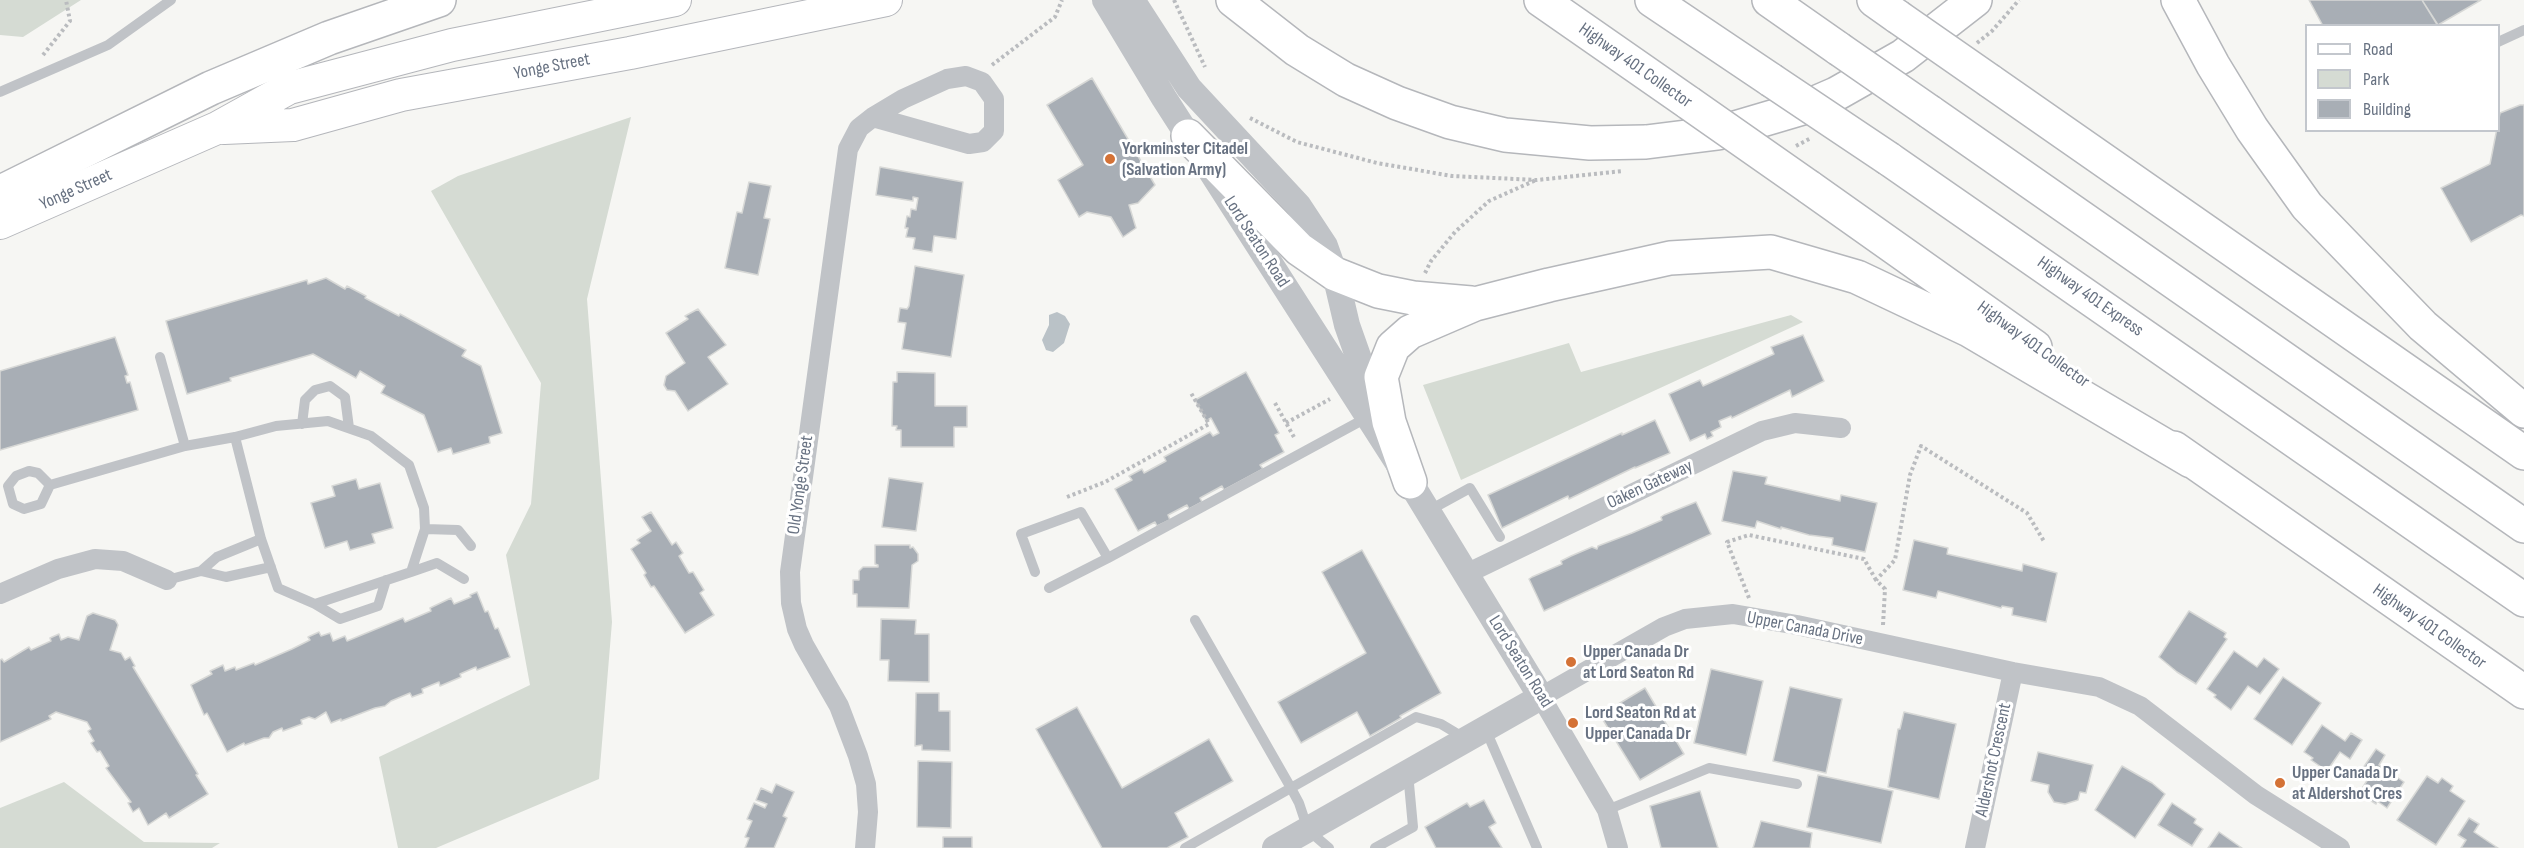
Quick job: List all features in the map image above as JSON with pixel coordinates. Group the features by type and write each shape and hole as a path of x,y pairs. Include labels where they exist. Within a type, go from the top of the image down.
{"highway":[{"path":"0,199 3,191 211,88 329,38 439,0"},
{"path":"1233,0 1297,50 1346,80 1397,103 1450,122 1505,135 1590,143 1646,142 1718,133 1806,107 1836,94 1903,56 1975,0"},
{"name":"Highway 401 Collector","path":"1541,0 1940,278 2192,461 2524,692"},
{"name":"Highway 401 Express","path":"1652,0 1889,159 2524,600"},
{"path":"1769,0 2524,526"},
{"path":"2178,0 2223,82 2284,177 2332,235 2423,326 2524,411"},
{"path":"1886,8 2524,453"},
{"path":"1188,136 1299,249 1335,274 1390,293 1413,298 1475,304"},
{"path":"1410,482 1383,396 1381,377 1393,347 1410,332 1475,304 1670,258 1771,252 1857,277 1969,330 2192,461"}],"main road":[{"name":"Yonge Street","path":"0,224 218,129 289,88 452,45 675,0"},
{"name":"Yonge Street","path":"218,129 293,125 401,96 630,53 886,0"}],"street":[{"name":"Lord Seaton Road","path":"1105,0 1188,136 1410,482 1541,697 1606,810 1618,848"},
{"name":"Lord Seaton Road","path":"1132,0 1189,88 1298,205 1325,246 1335,274 1347,325 1375,405 1410,482"},
{"name":"Old Yonge Street","path":"865,848 868,812 866,784 839,706 804,645 797,628 791,603 790,572 848,149 859,128 903,99 947,79 966,76 982,82"},
{"path":"873,117 969,144 983,142 993,130 995,121 994,99 982,82"},
{"name":"Oaken Gateway","path":"1466,574 1762,431 1795,423 1841,428"},
{"path":"0,594 58,569 95,559 123,561 167,580"},
{"name":"Upper Canada Drive","path":"1275,848 1664,627 1685,619 1733,614 2013,672 2099,687 2140,706 2256,795 2340,848"},
{"name":"Aldershot Crescent","path":"1975,848 2013,672"}],"lane":[{"path":"0,93 108,45 171,0"},
{"path":"2500,42 2524,30"},
{"path":"160,357 185,446"},
{"path":"302,424 305,400 315,390 330,386 345,397 349,428"},
{"path":"1049,588 1368,417"},
{"path":"50,485 185,446 235,437 276,426 328,421 371,436 409,465 424,508 425,529 411,572"},
{"path":"235,437 261,539 278,588 315,604 340,619 378,606 386,580"},
{"path":"1428,511 1470,488 1500,537"},
{"path":"1035,572 1021,534 1081,512 1108,558"},
{"path":"425,529 458,530 471,546"},
{"path":"167,580 201,571 217,557 261,539"},
{"path":"315,604 437,563 464,579"},
{"path":"201,571 226,578 271,567"},
{"path":"1195,620 1291,788 1308,830 1329,848"},
{"path":"1185,848 1416,717 1476,733 1538,848"},
{"path":"1606,810 1709,768 1797,784"},
{"path":"1375,848 1413,828 1408,772"}],"path":[{"path":"43,56 70,21 66,0"},
{"path":"982,82 990,67 1055,17 1062,0"},
{"path":"1174,0 1205,68"},
{"path":"1246,116 1297,142 1377,163 1452,176 1537,180 1489,201 1455,232 1431,261 1421,279"},
{"path":"1067,497 1105,482 1209,424 1191,393"},
{"path":"1286,423 1335,397"},
{"path":"1275,403 1303,452"},
{"path":"1876,580 1894,560 1910,474 1921,446 2027,513 2045,543"},
{"path":"1756,618 1727,542 1749,535 1864,560 1876,580 1885,589 1882,645"}],"green space":[{"path":"0,0 81,0 23,37 0,35"},
{"path":"631,117 587,299 612,622 599,779 436,848 398,848 379,757 530,685 506,555 531,504 541,383 431,191 458,176"},
{"path":"1791,315 1803,322 1461,480 1423,385 1569,343 1581,372"},
{"path":"64,782 144,842 220,843 212,848 0,848 0,808"}],"shaded area":[{"path":"1057,312 1065,316 1070,324 1064,343 1053,352 1046,350 1042,340 1049,325 1049,315"}],"building":[{"path":"2309,0 2422,0 2437,24 2322,24"},
{"path":"2422,0 2481,0 2440,24 2437,24"},
{"name":"Yorkminster Citadel (Salvation Army)","path":"1092,78 1155,185 1138,203 1129,205 1136,228 1123,237 1111,217 1087,212 1079,217 1058,180 1083,165 1047,105"},
{"path":"2524,105 2524,216 2521,215 2471,242 2441,188 2490,164 2496,132 2500,132 2500,113"},
{"path":"880,167 963,182 956,239 934,236 932,252 913,249 915,238 906,237 908,228 905,228 911,209 916,210 918,198 913,197 913,201 876,195"},
{"path":"749,182 771,186 764,218 770,219 758,275 725,268 737,212 742,213"},
{"path":"915,266 964,275 951,357 902,349 906,323 898,322 900,308 907,309 909,306"},
{"path":"326,278 345,289 347,286 366,296 365,298 466,350 462,356 481,366 502,433 489,437 490,443 453,454 451,448 438,452 424,415 381,393 385,386 360,371 356,378 313,354 230,378 231,381 187,394 166,321 307,280 308,284"},
{"path":"698,309 726,345 708,357 728,384 688,411 675,391 667,390 664,385 666,376 685,363 666,333 688,319 685,316"},
{"path":"1803,335 1824,381 1792,397 1790,390 1732,418 1731,416 1719,421 1721,427 1711,432 1713,436 1707,439 1705,434 1690,441 1669,394 1700,380 1703,386 1774,354 1771,347"},
{"path":"115,337 128,375 125,376 127,383 130,382 138,410 0,450 0,371"},
{"path":"897,372 935,373 935,406 967,406 967,427 954,427 954,447 901,447 901,430 896,430 897,426 892,426 893,382 897,382"},
{"path":"1246,372 1279,433 1275,435 1284,452 1260,465 1263,469 1224,490 1222,486 1200,498 1202,502 1189,509 1187,505 1168,515 1170,520 1157,526 1155,522 1138,531 1115,489 1132,480 1129,476 1142,469 1144,473 1166,461 1164,457 1210,432 1213,436 1219,433 1211,418 1206,421 1195,400"},
{"path":"1655,420 1670,453 1569,499 1568,496 1502,528 1488,495"},
{"path":"1733,471 1767,477 1765,484 1840,501 1841,495 1877,503 1865,552 1832,545 1833,538 1809,535 1781,527 1781,529 1757,521 1755,528 1722,521"},
{"path":"889,478 923,483 916,531 882,527"},
{"path":"356,479 359,489 380,483 393,528 372,534 375,543 350,550 347,541 325,548 311,503 335,496 332,486"},
{"path":"1696,502 1711,534 1544,611 1529,579 1562,564 1561,561 1571,556 1592,547 1597,549 1598,546 1662,520 1661,517 1664,515"},
{"path":"651,512 672,545 676,542 683,553 679,556 689,573 693,572 704,590 700,593 714,615 685,633 654,586 651,587 644,575 646,573 631,549 640,543 637,540 651,531 642,517"},
{"path":"1914,540 1948,548 1947,554 2022,571 2023,564 2057,573 2046,622 2012,615 2013,608 2002,606 2001,608 1938,591 1936,598 1903,590"},
{"path":"875,545 910,545 910,548 913,547 918,554 918,561 912,565 909,608 857,607 857,594 853,594 853,580 859,580 859,571 863,567 878,567 875,564"},
{"path":"1362,550 1441,693 1370,736 1357,712 1301,743 1278,702 1366,653 1322,572"},
{"path":"477,592 485,612 488,611 495,629 498,628 510,657 477,670 476,667 460,674 461,677 440,686 439,682 422,689 423,693 412,697 410,693 385,706 341,721 341,719 331,723 326,712 315,719 309,717 301,720 302,724 273,732 269,738 245,745 244,743 227,752 207,713 204,715 191,685 212,674 210,671 223,665 225,671 235,667 236,670 254,663 255,665 310,640 308,637 319,632 321,636 330,633 333,641 345,636 347,641 403,618 405,622 431,611 430,608 451,598 454,604"},
{"path":"2189,611 2226,633 2224,637 2227,639 2196,684 2159,657"},
{"path":"93,613 115,620 117,623 110,650 121,653 125,660 130,657 135,666 133,667 208,794 169,818 166,813 148,825 139,808 133,812 128,803 131,802 106,768 109,766 100,751 97,752 91,743 94,741 88,731 91,729 87,722 56,712 49,716 51,719 0,742 0,660 4,662 29,647 31,650 51,641 50,638 59,634 61,640 68,637 79,640 87,616"},
{"path":"881,619 916,620 915,634 929,634 929,682 888,681 889,660 880,660"},
{"path":"2234,651 2257,667 2264,658 2279,669 2260,694 2248,686 2231,710 2207,689"},
{"path":"1711,669 1763,681 1746,755 1694,743"},
{"path":"2283,677 2321,703 2292,745 2254,719"},
{"path":"1790,687 1842,699 1826,773 1773,761"},
{"path":"1645,688 1684,754 1640,780 1600,715"},
{"path":"916,693 939,693 939,711 950,711 950,751 922,750 922,745 915,746"},
{"path":"1077,707 1122,788 1209,739 1233,781 1175,813 1188,837 1167,848 1102,848 1036,729"},
{"path":"1904,712 1956,724 1939,799 1888,787 1898,729 1900,729"},
{"path":"2322,725 2345,741 2351,733 2362,740 2350,759 2340,752 2327,771 2304,752"},
{"path":"2376,749 2385,755 2379,765 2404,782 2387,808 2359,793 2372,773 2363,768"},
{"path":"2038,752 2093,765 2086,793 2080,792 2078,800 2065,804 2054,802 2048,792 2049,785 2031,781"},
{"path":"918,761 952,762 951,828 917,827"},
{"path":"2122,766 2152,783 2165,794 2135,838 2095,810"},
{"path":"1818,775 1893,791 1881,843 1807,827"},
{"path":"2427,776 2438,783 2442,778 2453,786 2450,791 2465,801 2436,845 2397,820"},
{"path":"776,784 794,792 783,816 787,818 774,848 745,848 749,838 745,837 752,821 747,819 754,803 765,808 767,804 756,800 761,788 772,793"},
{"path":"1700,791 1718,848 1661,848 1650,806"},
{"path":"1484,800 1496,823 1489,827 1502,848 1436,848 1425,827 1467,803 1470,807"},
{"path":"2172,803 2196,819 2194,823 2203,829 2192,846 2158,825"},
{"path":"2469,818 2479,824 2474,832 2498,848 2461,848 2466,840 2458,835"},
{"path":"1761,821 1812,833 1810,848 1753,848"},
{"path":"2219,832 2242,848 2208,848"},
{"path":"943,837 972,837 972,848 943,848"}],"place":[{"name":"Yorkminster Citadel (Salvation Army)","path":"1110,159"},
{"name":"Upper Canada Dr at Lord Seaton Rd","path":"1571,662"},
{"name":"Lord Seaton Rd at Upper Canada Dr","path":"1573,723"},
{"name":"Upper Canada Dr at Aldershot Cres","path":"2280,783"}]}
